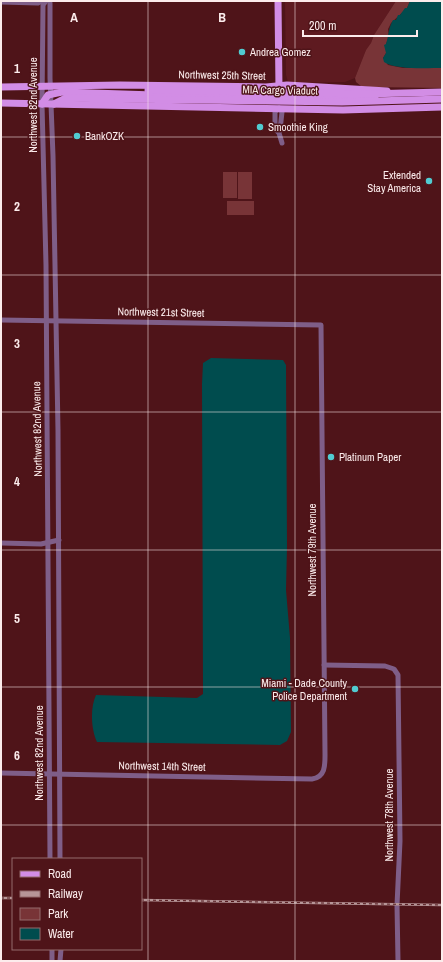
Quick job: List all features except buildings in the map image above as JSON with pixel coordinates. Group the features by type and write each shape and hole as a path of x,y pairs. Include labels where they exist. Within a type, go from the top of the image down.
{"main road":[{"path":"278,1 279,108"},
{"name":"Northwest 25th Street","path":"1,87 50,85 279,86 442,92"},
{"path":"50,85 62,88 125,90"},
{"path":"42,104 45,97 51,93 59,92 116,96 125,90"},
{"name":"MIA Cargo Viaduct","path":"125,90 366,94 442,92"},
{"path":"52,104 66,98 140,95 366,97 385,96 402,91"},
{"name":"MIA Cargo Viaduct","path":"116,96 342,102 442,99"},
{"path":"1,103 355,110 442,107"}],"street":[{"path":"1,2 38,3 42,1"},
{"name":"Northwest 82nd Avenue","path":"50,858 46,320 42,104 42,5 47,1 50,3 50,85 52,104 56,321 59,540 60,858"},
{"path":"279,108 275,112 276,129 282,143"},
{"path":"44,206 54,206"},
{"name":"Northwest 21st Street","path":"1,320 321,324"},
{"name":"Northwest 79th Avenue","path":"321,324 325,763 321,775"},
{"path":"1,543 41,544 59,540"},
{"name":"Northwest 78th Avenue","path":"324,665 385,666 394,669 398,675 400,841 397,904 398,961"},
{"name":"Northwest 14th Street","path":"1,773 309,779 317,778 321,775"},
{"path":"52,950 52,961"},
{"path":"60,961 61,950"}],"shaded area":[{"path":"285,1 396,1 366,50 355,78 345,82 292,83 288,82 286,75"}],"green space":[{"path":"396,1 410,1 407,8 391,23 388,29 389,36 386,44 386,53 383,58 388,65 403,68 442,68 442,88 369,87 361,86 356,82 355,78 366,50"},
{"path":"223,172 237,172 237,198 223,198"},
{"path":"238,172 252,172 252,199 238,199"},
{"path":"227,201 254,201 254,215 227,215"}],"water":[{"path":"410,1 442,1 442,68 403,67 389,65 384,62 383,58 386,53 384,45 386,44 391,23 393,20 396,20 398,15 400,15 405,8 407,8"},
{"path":"211,358 283,360 286,365 286,590 290,638 291,732 287,741 280,745 97,742 93,731 92,718 96,695 197,698 203,694 202,384 203,363"}],"railway":[{"path":"1,898 12,898"},
{"path":"142,900 442,905"}],"place":[{"name":"Andrea Gomez","path":"242,52"},
{"name":"Smoothie King","path":"260,127"},
{"name":"BankOZK","path":"77,136"},
{"name":"Extended Stay America","path":"429,181"},
{"name":"Platinum Paper","path":"331,457"},
{"name":"Miami - Dade County Police Department","path":"355,689"}]}
